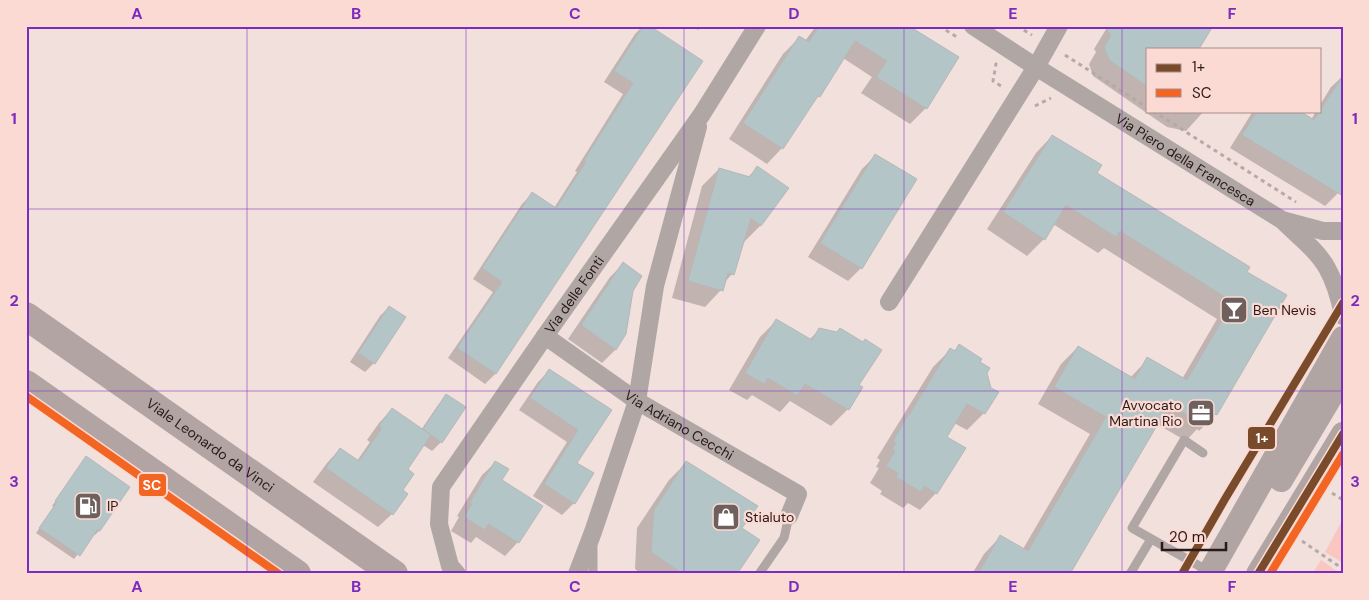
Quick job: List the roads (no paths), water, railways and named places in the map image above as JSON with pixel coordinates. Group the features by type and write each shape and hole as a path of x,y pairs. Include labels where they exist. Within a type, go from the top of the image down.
{"highway":[{"name":"Viale Leonardo da Vinci","path":"26,316 394,574"},
{"path":"26,384 297,574"}],"main road":[{"path":"1215,573 1343,338"},
{"path":"1215,573 1343,376"},
{"path":"1258,574 1343,434"}],"street":[{"name":"Via delle Fonti","path":"458,574 450,566 439,524 441,487 702,114 757,26"},
{"name":"Via Piero della Francesca","path":"973,26 1282,220 1323,231 1343,231"},
{"path":"889,302 1036,67 1059,26"},
{"path":"577,574 637,401 655,286 702,114"},
{"path":"1282,220 1316,253 1327,268 1342,308"},
{"name":"Via Adriano Cecchi","path":"545,336 637,401 798,494 789,516"}],"lane":[{"path":"1182,574 1342,308"},
{"path":"1203,453 1184,440 1132,528 1215,573"},
{"path":"759,574 784,538 789,516"},
{"path":"593,532 593,574"},
{"path":"1130,574 1151,539"}],"place":[{"name":"Ben Nevis","path":"1234,310"},
{"name":"Avvocato Martina Rio","path":"1201,413"},
{"name":"IP","path":"88,506"},
{"name":"Stialuto","path":"726,517"}]}
